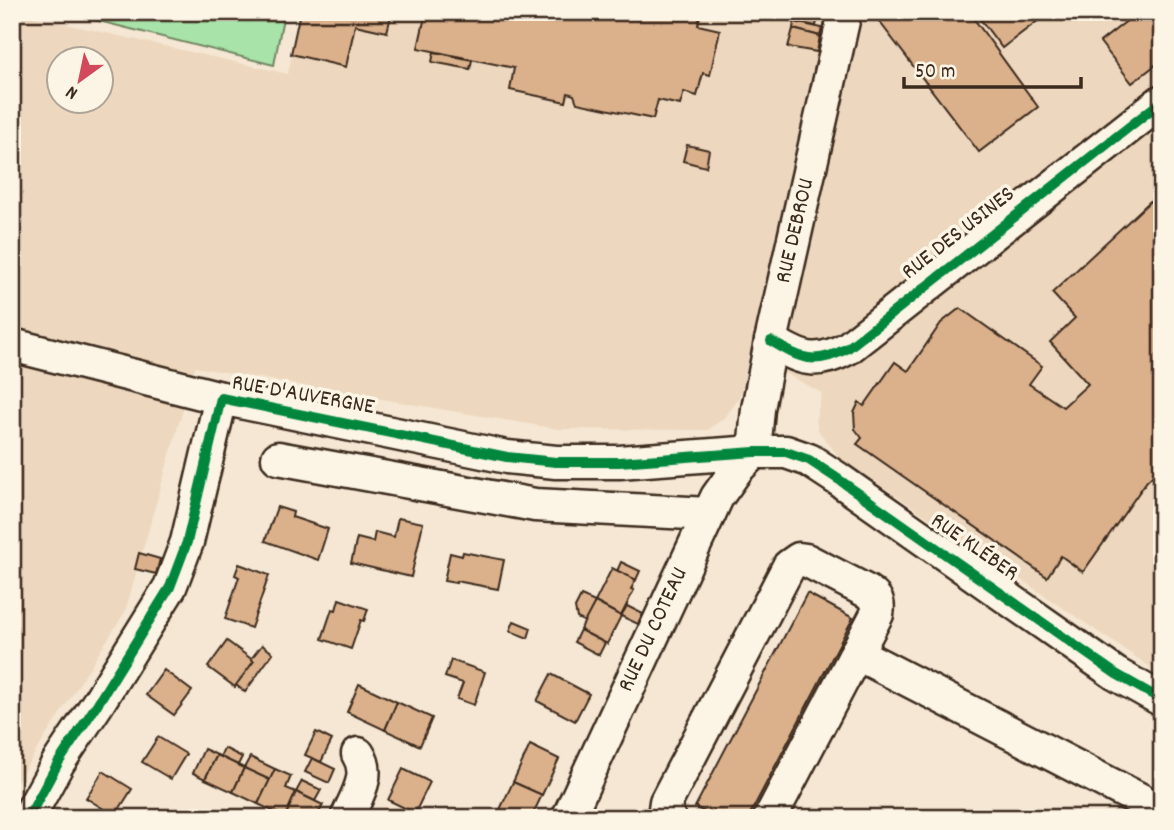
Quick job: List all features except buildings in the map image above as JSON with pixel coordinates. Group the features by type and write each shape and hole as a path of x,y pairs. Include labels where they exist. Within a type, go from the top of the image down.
{"street":[{"name":"RUE DEBROU","path":"754,452 758,409 771,341 845,12"},
{"name":"RUE DES USINES","path":"771,341 795,356 806,359 822,359 848,348 1162,101"},
{"path":"12,345 220,398"},
{"name":"RUE D'AUVERGNE","path":"28,818 58,763 99,703 170,586 187,542 220,398 507,457 556,462 619,462 754,452"},
{"name":"RUE DU COTEAU","path":"568,818 709,514 726,484 754,452"},
{"name":"RUE KLÉBER","path":"754,452 786,452 820,467 1116,674 1162,700"},
{"path":"278,458 535,505 709,514"},
{"path":"669,818 665,809 666,803 794,561 799,559 806,560 875,596 878,605 877,614 774,816"},
{"path":"856,653 1162,811"},
{"path":"347,818 364,779 363,762 358,754"}],"shaded area":[{"path":"12,12 288,74 301,12 1162,12 1162,672 1155,670 840,458 818,430 816,418 822,393 749,354 742,391 735,404 725,417 708,430 558,429 195,367 125,612 12,789"}],"green space":[{"path":"63,12 284,12 274,65"}],"cycle path":[{"path":"771,341 808,358 826,357 848,348 1162,101"},
{"path":"28,818 58,763 170,587 187,542 221,398 507,457 556,462 619,462 786,452 809,460 838,479 1116,674 1162,700"}]}
